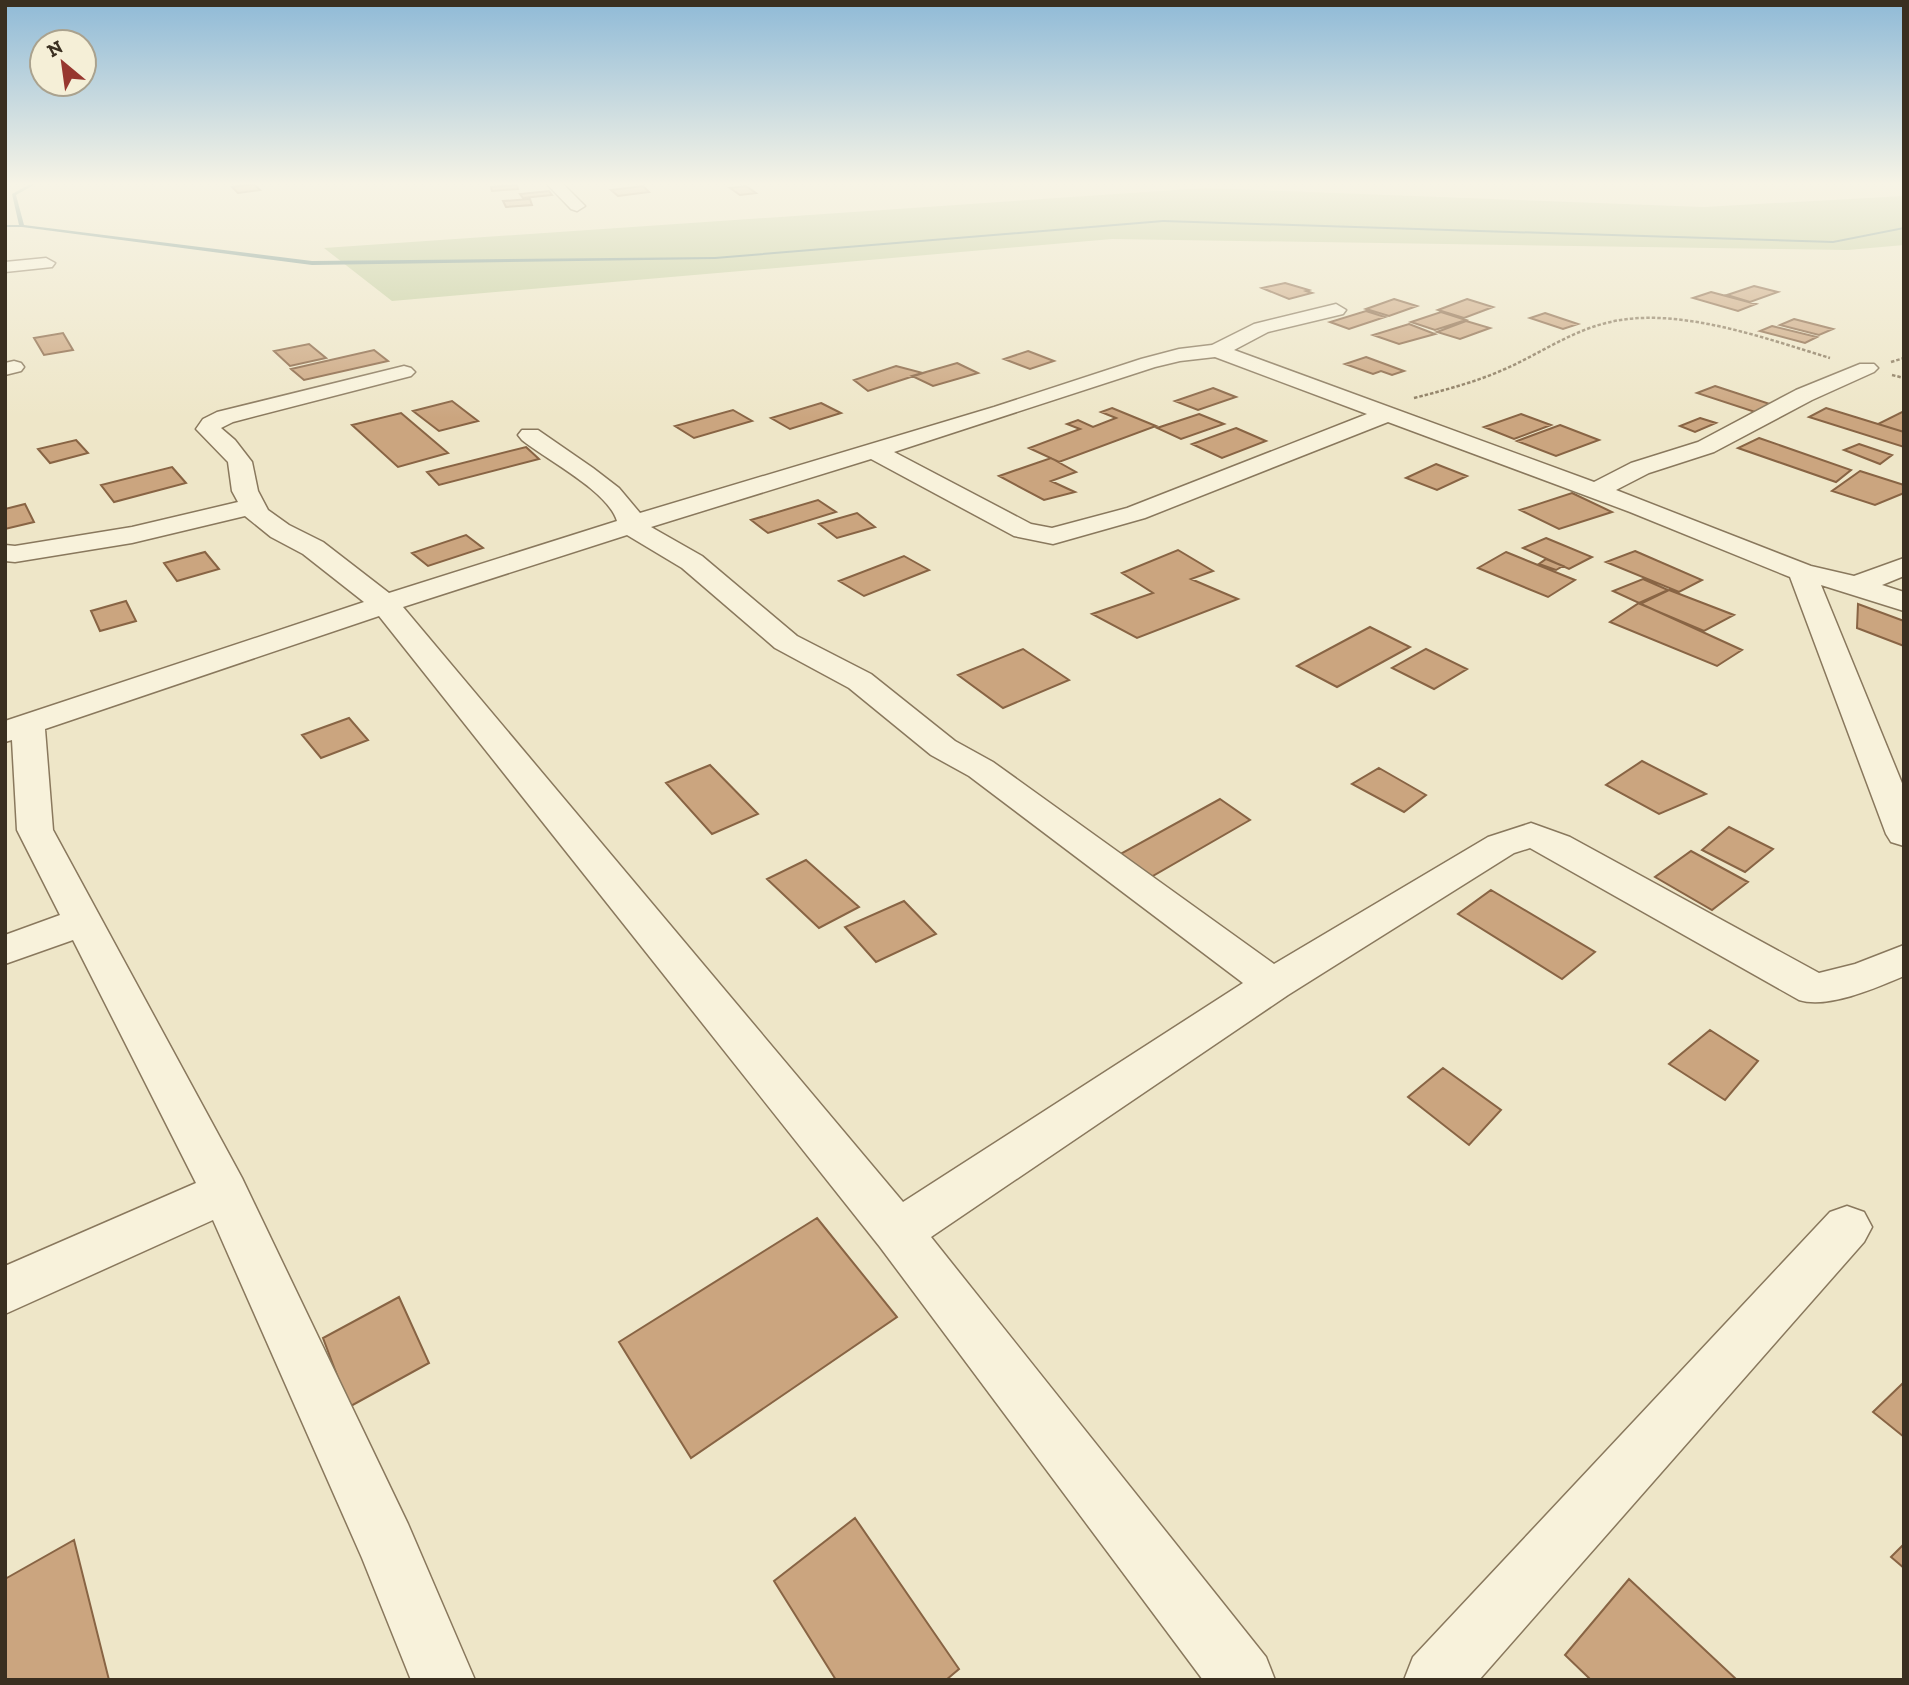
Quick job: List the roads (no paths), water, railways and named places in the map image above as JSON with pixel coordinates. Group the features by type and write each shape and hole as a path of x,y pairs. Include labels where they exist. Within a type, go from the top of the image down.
{"street":[{"path":"5,267 46,263"},
{"path":"443,1680 387,1545 225,1192 35,830 17,729 385,604 629,525 874,451 1148,363 1179,355 1217,351 1261,328 1336,310"},
{"path":"1217,351 1595,491 1802,572 1856,585 1904,602"},
{"path":"1595,491 1640,468 1706,446 1804,395 1867,368"},
{"path":"404,372 225,417 211,424 208,429 227,445 240,462 245,491 258,515 313,548 385,604 898,1232 1242,1680"},
{"path":"874,451 1023,530 1053,536 1136,513 1380,411"},
{"path":"530,435 552,454 586,474 623,505 631,519 629,525"},
{"path":"5,553 15,554 132,534 253,506"},
{"path":"629,525 692,562 786,642 860,681 943,748 981,769 1273,984"},
{"path":"5,573 66,555 85,542"},
{"path":"1856,585 1904,566"},
{"path":"1802,572 1904,834"},
{"path":"898,1232 1273,984 1501,845 1531,835 1557,845 1814,989 1866,976 1904,959"},
{"path":"5,950 83,921"},
{"path":"5,1291 225,1192"},
{"path":"1436,1680 1847,1227"}],"waterway":[{"path":"293,261 312,263 503,261"}]}
